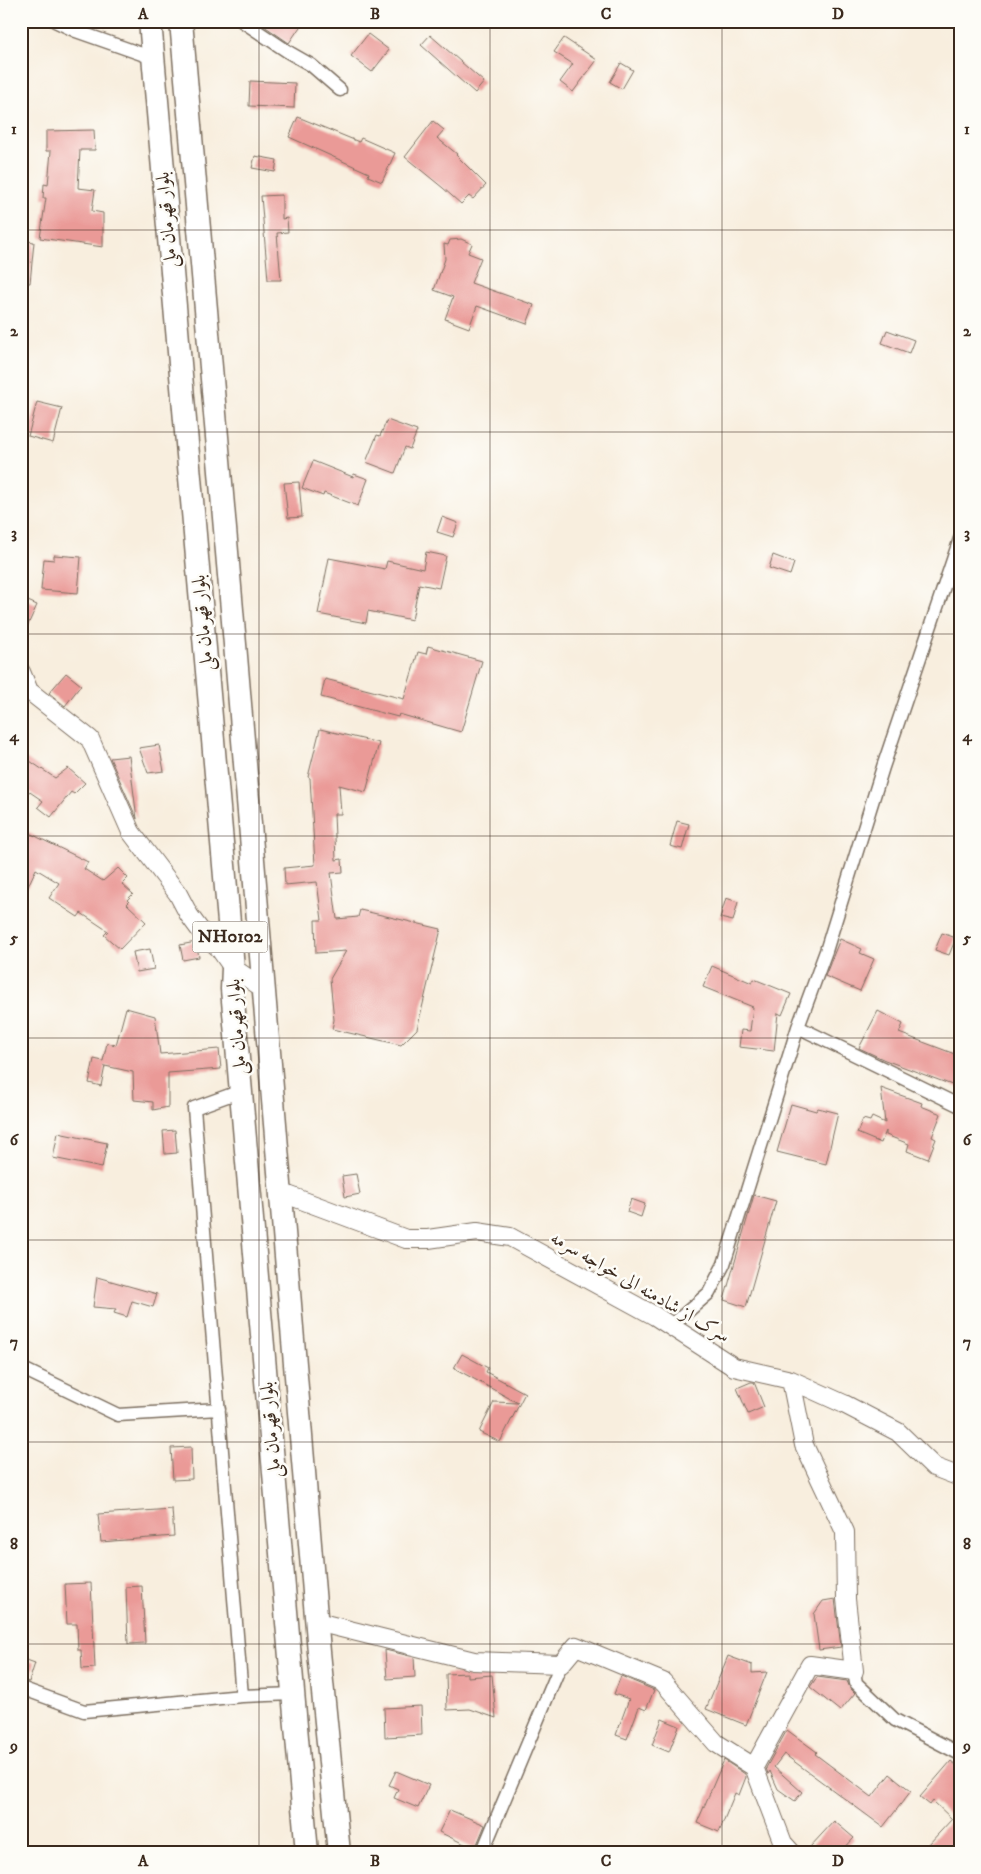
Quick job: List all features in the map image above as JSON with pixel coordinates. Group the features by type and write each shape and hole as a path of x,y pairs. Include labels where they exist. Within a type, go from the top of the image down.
{"highway":[{"name":"بلوار قهرمان ملی","path":"150,21 233,968 232,988 307,1853"},
{"name":"بلوار قهرمان ملی","path":"185,24 280,1192 339,1853"}],"street":[{"path":"55,21 76,31 153,58"},
{"path":"242,21 290,53 312,64 340,90"},
{"path":"670,1326 709,1293 724,1264 798,1027 826,951 883,767 960,539"},
{"path":"21,672 29,691 90,739 131,832 178,894 189,915 204,934 219,948 233,968 264,989"},
{"path":"798,1027 960,1106"},
{"path":"241,1091 194,1108 242,1696"},
{"name":"سرک از شادمنه الی خواجه سرمه","path":"280,1192 406,1239 428,1239 477,1232 510,1237 670,1326 734,1367 791,1380 844,1404 898,1432 934,1467 960,1477"},
{"path":"21,1368 118,1415 219,1409"},
{"path":"791,1380 804,1445 845,1532 846,1599 856,1683 895,1720 960,1754"},
{"path":"317,1622 474,1661 562,1664"},
{"path":"482,1853 562,1664 576,1646 663,1682 716,1743 754,1767 783,1843 792,1853"},
{"path":"754,1767 810,1665 854,1671"},
{"path":"21,1688 84,1711 242,1696 294,1694"}],"building":[{"path":"257,21 304,21 289,43"},
{"path":"368,34 389,50 372,72 351,56"},
{"path":"430,35 484,82 475,93 421,45"},
{"path":"564,38 597,60 573,92 560,82 573,64 554,52"},
{"path":"621,63 633,70 622,89 610,82"},
{"path":"250,81 295,83 294,108 249,106"},
{"path":"298,117 359,142 361,138 395,153 382,182 368,176 369,173 289,137"},
{"path":"433,121 444,130 437,138 457,154 486,185 473,199 469,196 461,204 405,157"},
{"path":"94,130 95,150 80,150 78,188 95,190 92,211 103,213 103,247 40,238 46,198 43,198 44,184 48,185 51,151 46,151 46,131"},
{"path":"255,156 277,160 275,172 252,168"},
{"path":"282,195 282,219 287,218 288,232 277,233 281,280 268,280 261,196"},
{"path":"461,239 472,244 468,253 481,258 471,283 534,305 527,324 477,306 469,328 445,319 453,297 434,290 445,259 444,244 448,245 450,240"},
{"path":"21,240 34,242 30,283 21,283"},
{"path":"887,330 914,340 909,353 882,343"},
{"path":"37,402 62,408 53,443 28,436"},
{"path":"387,420 417,431 410,449 405,447 395,473 366,462 377,435 380,436"},
{"path":"313,461 353,477 354,474 368,479 358,506 324,493 323,496 302,488"},
{"path":"299,482 302,517 288,518 284,483"},
{"path":"442,517 458,523 453,537 437,532"},
{"path":"426,552 446,556 439,588 419,584 412,620 368,611 366,623 318,614 329,558 385,569 387,561 423,569"},
{"path":"54,555 81,557 78,593 41,590 44,559 54,560"},
{"path":"773,555 794,563 790,575 769,568"},
{"path":"21,598 37,605 21,640"},
{"path":"428,646 482,661 461,732 399,714 398,717 321,697 325,679 404,699 418,652 426,654"},
{"path":"66,673 81,685 65,706 49,693"},
{"path":"320,729 379,743 366,792 339,785 341,814 334,814 336,860 342,859 343,872 331,873 337,919 358,917 360,910 441,929 417,1029 401,1045 332,1029 334,1020 330,979 346,951 316,953 315,920 322,920 317,882 285,885 284,868 315,865 310,778 308,777"},
{"path":"159,745 164,771 148,773 139,748"},
{"path":"21,755 55,778 68,768 85,783 74,794 71,792 51,817 38,807 43,801 21,786"},
{"path":"129,756 137,819 110,758"},
{"path":"677,821 689,824 682,849 670,846"},
{"path":"21,829 88,862 84,869 103,881 118,868 128,878 122,884 133,894 127,900 129,902 127,904 146,922 120,949 104,935 108,931 81,913 78,917 49,898 59,883 36,869 21,901"},
{"path":"726,898 738,902 733,921 720,918"},
{"path":"942,933 956,938 949,955 935,950"},
{"path":"840,939 862,949 860,953 874,959 860,991 825,976"},
{"path":"196,942 199,957 183,960 180,945"},
{"path":"150,949 154,969 137,972 133,952"},
{"path":"712,966 752,983 754,979 791,994 782,1015 778,1013 774,1051 739,1047 741,1030 750,1031 753,1007 703,987"},
{"path":"126,1008 155,1016 160,1054 219,1049 221,1069 168,1073 168,1107 153,1110 153,1102 134,1100 133,1072 105,1066 101,1086 89,1083 94,1059 103,1061 107,1043 116,1045"},
{"path":"878,1011 903,1024 899,1033 960,1056 960,1088 885,1060 859,1048"},
{"path":"881,1088 922,1103 921,1106 941,1114 932,1137 936,1139 928,1159 907,1151 909,1144 886,1135 886,1131 881,1143 857,1133 863,1119 870,1121 872,1117 885,1123"},
{"path":"791,1104 816,1111 818,1108 838,1113 826,1164 777,1152"},
{"path":"175,1130 177,1153 165,1154 163,1131"},
{"path":"58,1133 107,1143 102,1168 53,1158"},
{"path":"356,1174 360,1194 345,1197 342,1176"},
{"path":"754,1195 776,1201 746,1307 724,1300"},
{"path":"631,1199 645,1204 641,1217 627,1212"},
{"path":"97,1277 157,1294 153,1307 132,1301 127,1317 114,1313 116,1309 93,1307"},
{"path":"462,1354 488,1368 486,1372 525,1393 500,1442 479,1432 494,1402 518,1403 454,1368"},
{"path":"754,1382 764,1407 748,1414 737,1388"},
{"path":"191,1447 192,1479 173,1480 171,1448"},
{"path":"172,1509 174,1536 101,1542 98,1514"},
{"path":"91,1583 95,1668 82,1669 81,1650 78,1650 77,1624 67,1624 65,1584"},
{"path":"142,1586 145,1643 128,1644 126,1587"},
{"path":"835,1599 841,1647 819,1650 814,1614 823,1601"},
{"path":"385,1650 414,1657 415,1677 387,1679"},
{"path":"728,1656 752,1665 752,1673 767,1672 746,1725 706,1709"},
{"path":"21,1658 35,1663 29,1682 21,1680"},
{"path":"468,1673 468,1677 492,1675 496,1718 470,1709 447,1710 446,1674"},
{"path":"621,1676 654,1690 646,1710 639,1707 627,1739 616,1735 629,1699 614,1694"},
{"path":"817,1677 847,1681 855,1693 840,1711 810,1687"},
{"path":"421,1706 422,1735 385,1737 384,1708"},
{"path":"662,1719 679,1726 669,1752 652,1745"},
{"path":"787,1730 817,1752 815,1754 872,1797 890,1774 911,1791 883,1827 784,1754 774,1767 802,1792 795,1801 778,1789 770,1771 768,1774 766,1768"},
{"path":"724,1760 745,1774 746,1777 739,1795 735,1793 719,1832 697,1823"},
{"path":"951,1761 960,1768 960,1853 924,1853 930,1846 928,1845 952,1819 933,1801 930,1805 920,1797"},
{"path":"396,1771 429,1785 418,1808 394,1798 398,1789 389,1785"},
{"path":"450,1810 485,1825 475,1849 439,1832"},
{"path":"834,1821 854,1838 840,1853 816,1853 810,1847"}]}
